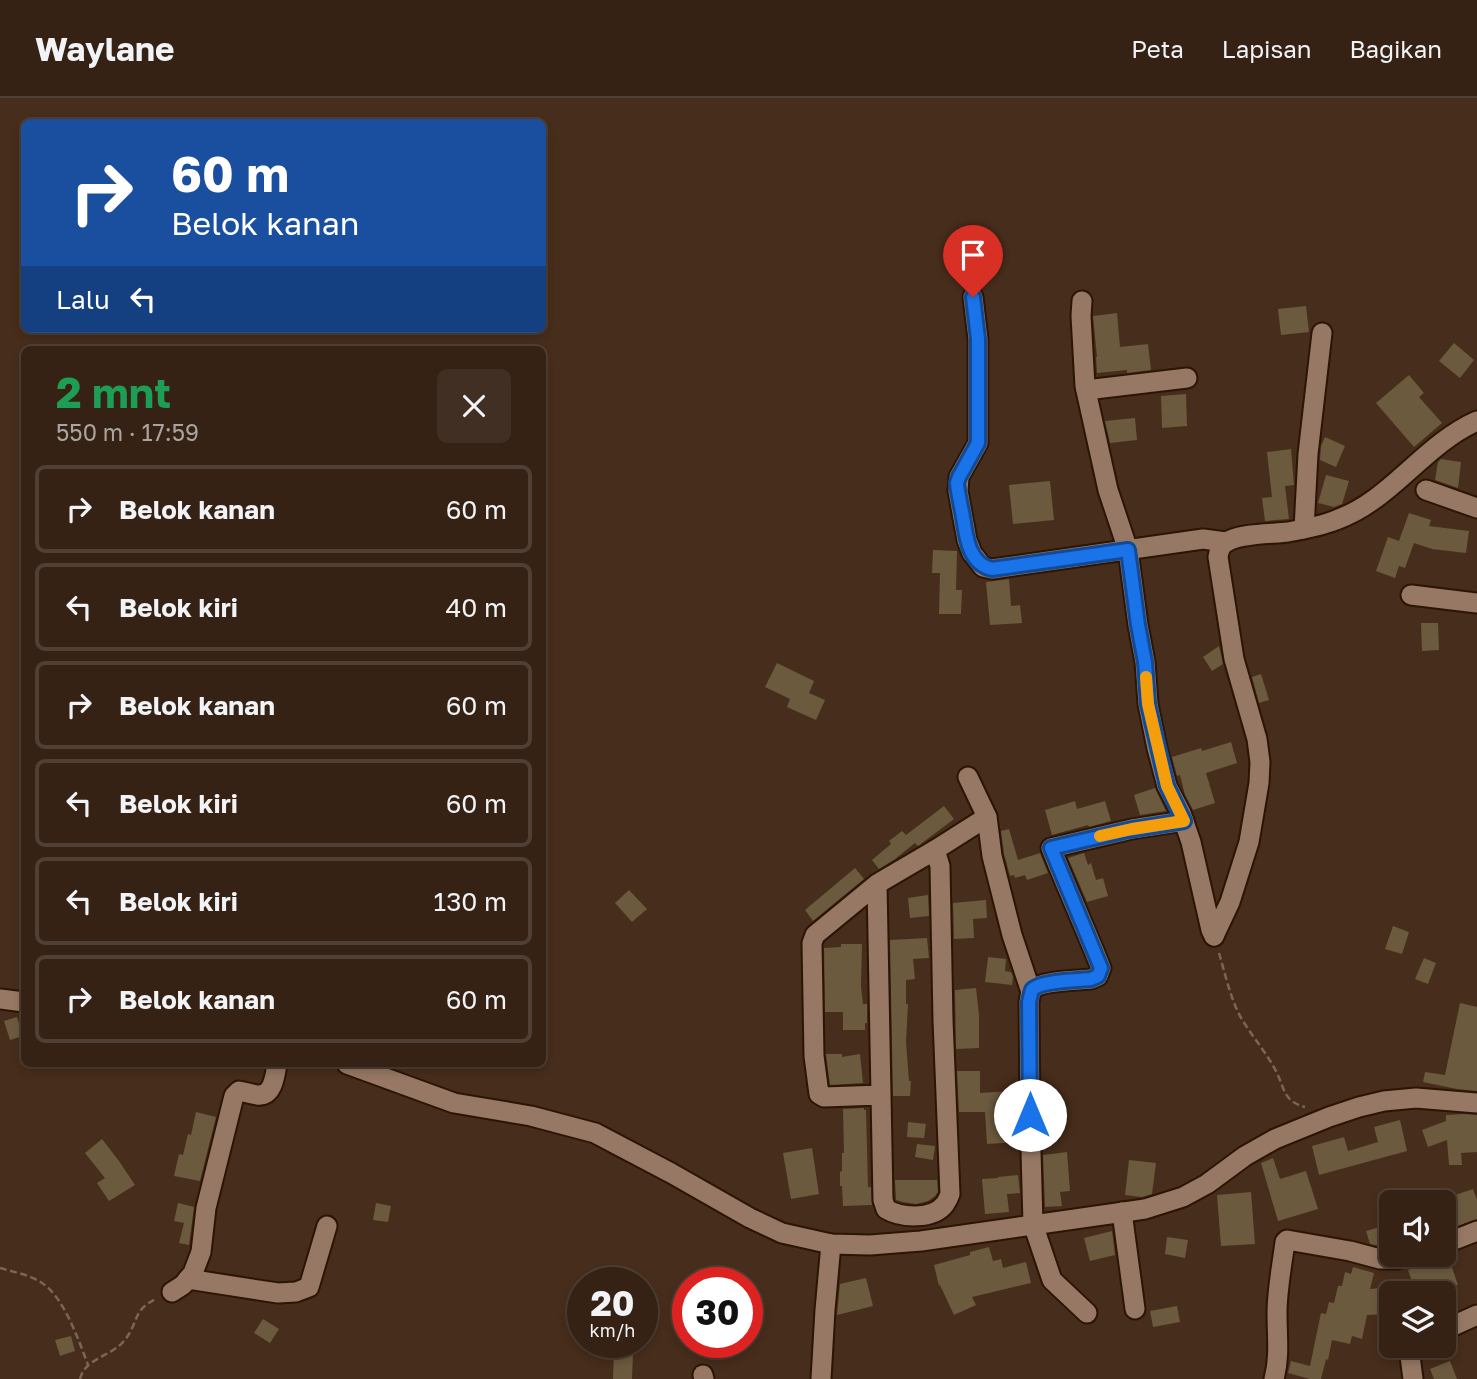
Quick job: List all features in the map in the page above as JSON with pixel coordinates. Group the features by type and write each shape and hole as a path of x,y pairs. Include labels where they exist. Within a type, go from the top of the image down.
{"street":[{"path":"973,297 978,339 978,443 957,483 967,540 972,553 984,567 992,569 1203,539 1226,541 1238,537 1304,529 1336,520 1368,505 1441,442 1477,421"},
{"path":"1082,301 1086,390 1108,490 1128,550 1145,662 1148,704 1167,786 1191,842 1213,936"},
{"path":"1304,529 1308,454 1322,333"},
{"path":"1086,390 1187,378"},
{"path":"1426,490 1477,508"},
{"path":"1213,936 1230,902 1249,842 1260,762 1236,667 1226,610 1219,557 1220,548 1226,541"},
{"path":"1411,595 1477,603"},
{"path":"968,776 987,817 992,856 1012,935 1031,992"},
{"path":"881,1095 824,1097 819,1094 814,1056 812,943 815,935 877,884 987,817"},
{"path":"1087,1313 1052,1280 1033,1224 1031,992 1043,984 1091,979 1098,976 1101,968 1051,848 1128,830 1184,821"},
{"path":"877,884 883,1200 886,1209 891,1212 917,1215 933,1212 944,1205 950,1194 942,1006 940,866 935,850"},
{"path":"0,999 21,1002"},
{"path":"172,1292 183,1285 193,1273 201,1252 206,1208 233,1096 239,1091 255,1095 267,1093 275,1079 277,1067"},
{"path":"355,1067 454,1103 531,1116 595,1133 771,1228 831,1244 913,1242 1145,1209 1183,1197 1208,1184 1245,1156 1275,1139 1329,1117 1384,1101 1416,1098 1477,1103"},
{"path":"1122,1212 1135,1309"},
{"path":"913,1242 917,1215"},
{"path":"188,1279 278,1293 296,1292 309,1287 327,1226"},
{"path":"1456,1239 1477,1231"},
{"path":"1273,1379 1278,1365 1277,1311 1285,1242 1287,1240 1350,1251 1379,1259"},
{"path":"821,1379 831,1244"},
{"path":"1456,1325 1477,1315"},
{"path":"1410,1358 1413,1379"}],"path":[{"path":"1213,936 1238,1012 1277,1073 1282,1089 1291,1102 1329,1117"},
{"path":"0,1268 42,1283 51,1291 72,1325 88,1365"},
{"path":"80,1379 88,1365 123,1343 140,1310 146,1304 172,1292"}],"building":[{"path":"1306,306 1309,332 1281,335 1278,309"},
{"path":"1117,313 1120,347 1148,344 1151,370 1097,373 1093,316"},
{"path":"1454,343 1474,360 1460,378 1439,361"},
{"path":"1409,375 1424,393 1419,397 1442,423 1414,447 1376,403"},
{"path":"1186,394 1187,426 1162,428 1161,396"},
{"path":"1135,418 1137,440 1110,443 1105,421"},
{"path":"1325,437 1345,446 1336,467 1320,460"},
{"path":"1291,449 1294,485 1285,486 1289,519 1265,521 1262,498 1272,497 1267,452"},
{"path":"1441,459 1461,462 1458,488 1435,480"},
{"path":"1326,475 1349,481 1342,504 1334,507 1318,503"},
{"path":"1050,481 1054,520 1013,524 1009,485"},
{"path":"1409,513 1431,520 1429,526 1469,531 1466,553 1432,549 1414,543 1405,568 1399,566 1395,578 1376,571 1388,537 1399,541"},
{"path":"933,550 957,551 956,590 962,590 961,614 939,614 940,573 932,573"},
{"path":"1009,579 1011,606 1020,605 1022,623 990,625 986,582"},
{"path":"1421,623 1438,623 1439,650 1422,651"},
{"path":"1219,646 1223,664 1212,671 1203,657"},
{"path":"777,663 814,681 809,693 825,700 816,720 787,707 790,699 765,687"},
{"path":"1261,674 1269,700 1259,703 1252,677"},
{"path":"1231,742 1237,763 1206,773 1215,803 1193,810 1185,795 1180,775 1177,776 1172,757"},
{"path":"1155,788 1166,811 1140,815 1134,795"},
{"path":"1075,801 1077,809 1105,801 1111,821 1052,835 1045,810"},
{"path":"944,806 954,819 918,846 915,843 879,869 872,860 891,844 889,841 902,831 906,835"},
{"path":"1009,829 1018,860 1040,853 1048,873 1027,880 1025,875 1015,878 1014,875 1010,876 1001,831"},
{"path":"1084,853 1088,865 1091,863 1096,880 1103,878 1108,896 1087,902 1068,858"},
{"path":"855,868 864,879 813,921 805,910"},
{"path":"629,890 647,909 632,922 615,903"},
{"path":"928,895 929,916 910,918 908,898"},
{"path":"986,900 987,918 973,919 974,938 954,939 953,903"},
{"path":"1393,926 1409,932 1402,954 1385,949"},
{"path":"927,938 929,958 913,959 915,979 906,980 906,1042 911,1081 910,1096 893,1096 890,940"},
{"path":"841,944 862,944 861,987 863,1004 867,1004 865,1030 843,1030 843,1012 825,1012 824,948 841,947"},
{"path":"988,957 1006,959 1005,971 1011,972 1012,985 985,982"},
{"path":"1424,958 1436,963 1428,984 1415,979"},
{"path":"976,988 979,1048 956,1049 955,990"},
{"path":"1460,1003 1477,1007 1477,1091 1423,1082 1425,1072 1445,1075"},
{"path":"17,1017 21,1037 10,1040 4,1021"},
{"path":"826,1054 842,1054 842,1057 860,1054 863,1083 830,1085"},
{"path":"957,1071 980,1071 980,1093 1010,1091 1013,1123 1018,1123 1018,1142 987,1144 985,1112 959,1112"},
{"path":"864,1108 868,1187 871,1187 872,1205 843,1206 840,1172 844,1153 843,1109"},
{"path":"196,1112 216,1117 200,1181 174,1176 179,1154 183,1155 188,1134 191,1135"},
{"path":"1446,1115 1477,1115 1477,1152 1461,1153 1462,1165 1449,1165 1447,1140 1428,1147 1422,1130 1446,1121"},
{"path":"1400,1120 1407,1151 1319,1175 1312,1146 1344,1137 1348,1151 1378,1142 1374,1127"},
{"path":"908,1122 926,1124 924,1138 907,1137"},
{"path":"102,1139 135,1185 109,1201 97,1183 105,1178 85,1153"},
{"path":"917,1144 935,1146 933,1160 915,1157"},
{"path":"812,1148 819,1194 791,1199 783,1153"},
{"path":"1067,1152 1070,1191 1060,1192 1062,1206 1045,1207 1043,1155"},
{"path":"1273,1158 1280,1179 1306,1171 1318,1209 1278,1221 1261,1163"},
{"path":"1129,1160 1156,1163 1152,1194 1142,1197 1125,1195"},
{"path":"1018,1175 1020,1193 1007,1194 1009,1212 985,1214 982,1179"},
{"path":"895,1180 937,1180 938,1192 928,1201 916,1204 903,1202 896,1200"},
{"path":"1473,1189 1477,1200 1477,1219 1456,1227 1456,1195"},
{"path":"1251,1192 1255,1244 1221,1246 1217,1195"},
{"path":"178,1203 194,1207 189,1245 179,1243 184,1223 174,1221"},
{"path":"376,1203 391,1206 388,1222 373,1220"},
{"path":"1379,1227 1379,1246 1370,1244 1366,1231"},
{"path":"1112,1231 1115,1255 1090,1261 1084,1238"},
{"path":"1167,1237 1188,1240 1185,1258 1165,1254"},
{"path":"989,1247 993,1261 1001,1259 1003,1268 1026,1262 1031,1283 972,1297 976,1305 954,1315 939,1286 934,1265"},
{"path":"1353,1267 1374,1273 1370,1289 1379,1288 1379,1314 1367,1315 1362,1339 1352,1336 1350,1344 1332,1340 1321,1379 1288,1373 1291,1361 1310,1366 1321,1313 1326,1314 1329,1302 1334,1303 1345,1272 1351,1274"},
{"path":"1417,1267 1452,1267 1458,1285 1456,1286 1456,1281 1412,1281 1408,1270"},
{"path":"866,1278 873,1306 837,1315 840,1284"},
{"path":"1177,1306 1180,1322 1153,1327 1150,1311"},
{"path":"263,1319 279,1329 270,1343 254,1333"},
{"path":"71,1336 75,1351 60,1356 55,1340"},
{"path":"614,1358 633,1358 632,1379 613,1379"},
{"path":"1450,1361 1457,1379 1434,1379 1430,1369"}],"slow traffic":[{"path":"1100,836 1184,821 1167,786 1148,704 1146,677"}],"route":[{"path":"973,297 978,339 978,443 957,483 967,540 972,553 978,563 992,569 1128,550 1145,662 1148,704 1157,748 1167,786 1184,821 1128,830 1051,848 1101,968 1098,976 1091,979 1043,984 1031,992 1030,1115"}]}
